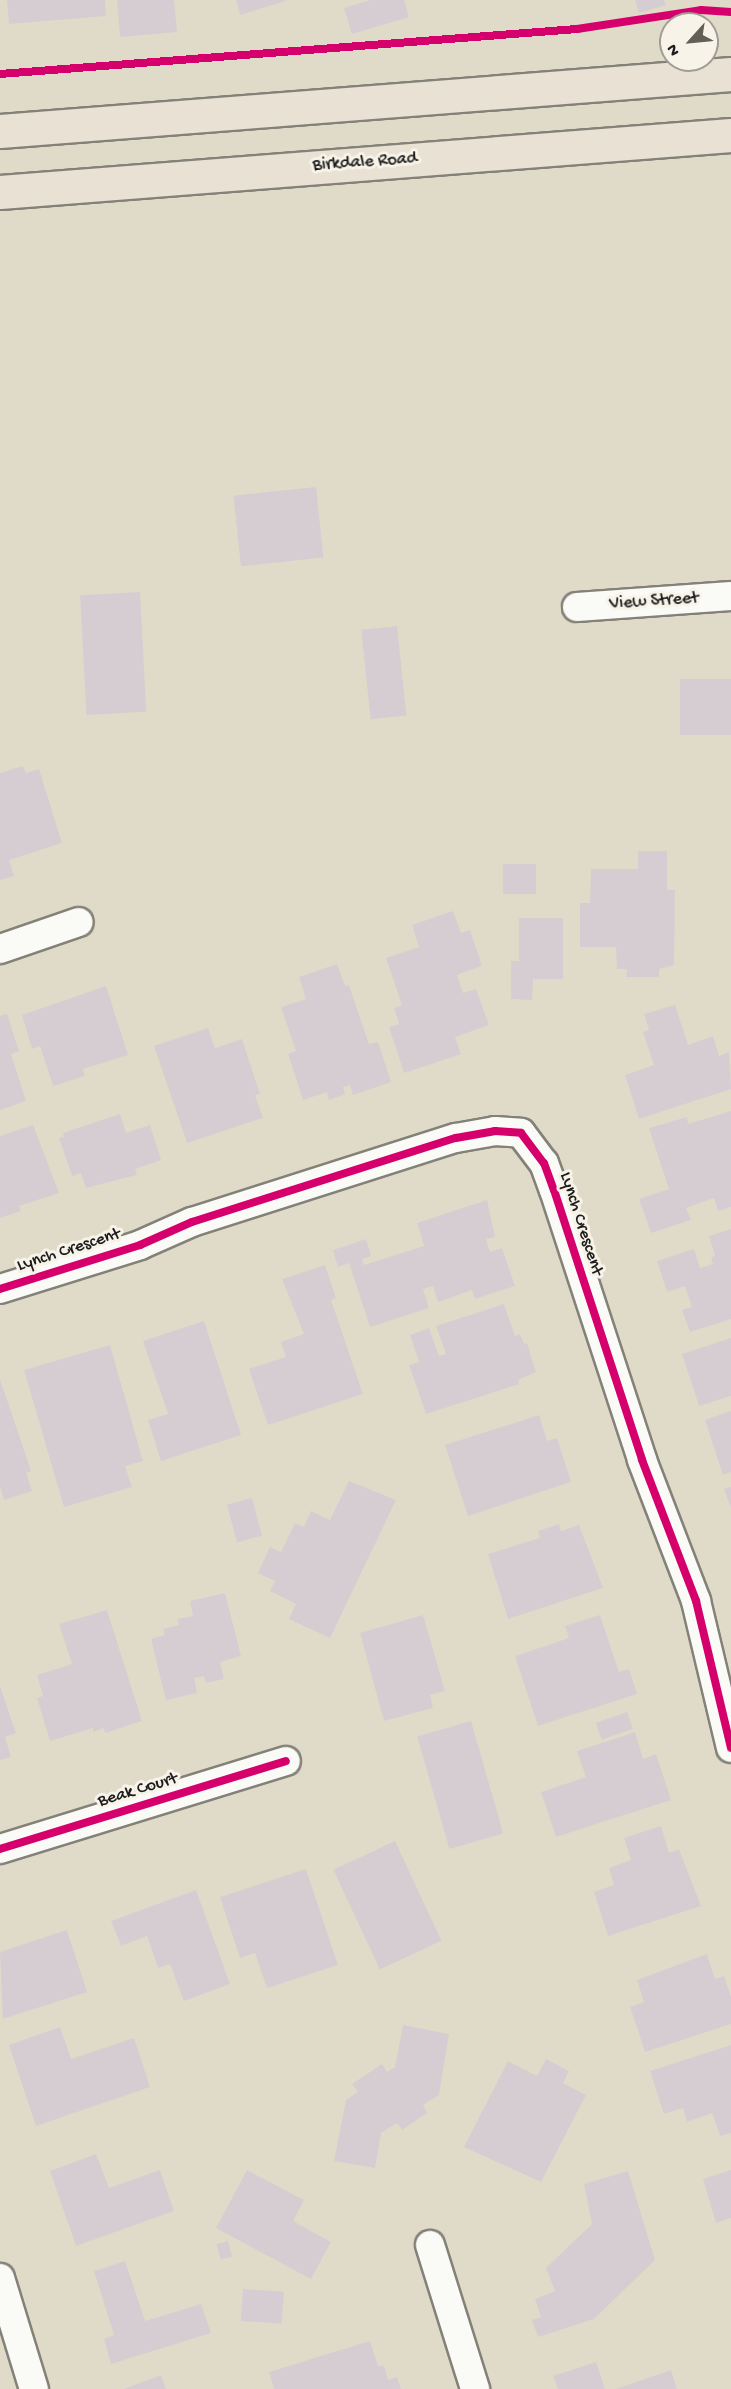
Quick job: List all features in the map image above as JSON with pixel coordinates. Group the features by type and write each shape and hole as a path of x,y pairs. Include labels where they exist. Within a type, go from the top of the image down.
{"main road":[{"path":"0,131 731,74"},
{"name":"Birkdale Road","path":"0,192 731,135"}],"street":[{"name":"View Street","path":"577,607 731,596"},
{"path":"0,949 79,922"},
{"name":"Lynch Crescent","path":"0,1289 140,1245 192,1222 456,1138 495,1131 520,1133 544,1163 551,1181 642,1460 696,1600 731,1748"},
{"name":"Beak Court","path":"0,1849 286,1761"},
{"path":"430,2245 476,2389"},
{"path":"0,2278 34,2389"}],"path":[{"path":"0,74 577,29 701,10 731,12"}],"building":[{"path":"7,0 105,0 106,16 9,24"},
{"path":"117,0 174,0 177,32 120,37"},
{"path":"236,0 285,0 285,1 240,15"},
{"path":"370,0 404,0 409,17 352,34 344,8"},
{"path":"635,0 664,0 666,5 639,13"},
{"path":"316,487 323,558 241,566 233,496"},
{"path":"140,592 146,712 86,715 80,595"},
{"path":"397,626 406,716 371,719 361,630"},
{"path":"680,679 731,679 731,735 680,735"},
{"path":"23,766 26,773 39,769 62,843 9,860 14,876 0,880 0,773"},
{"path":"638,851 667,851 667,890 675,890 674,965 659,969 659,977 626,977 627,969 617,969 616,947 580,947 580,903 590,903 591,869 638,869"},
{"path":"503,864 536,864 536,894 503,894"},
{"path":"453,911 461,933 470,930 482,966 457,975 463,993 476,989 489,1025 455,1037 461,1054 404,1073 389,1027 399,1024 394,1008 402,1005 386,958 419,947 412,925"},
{"path":"519,918 563,918 563,979 533,979 532,1000 511,999 511,961 519,961"},
{"path":"337,964 345,986 349,985 369,1044 378,1042 391,1082 353,1095 350,1085 343,1087 345,1094 329,1100 327,1092 303,1100 288,1054 296,1051 281,1007 306,999 299,977"},
{"path":"106,986 128,1055 83,1069 85,1076 53,1086 40,1046 32,1049 22,1015"},
{"path":"675,1005 688,1045 713,1036 719,1056 729,1052 731,1089 639,1119 625,1075 654,1065 643,1032 649,1030 644,1014"},
{"path":"7,1014 19,1051 11,1054 26,1101 0,1110 0,1016"},
{"path":"208,1028 215,1048 242,1039 260,1094 255,1095 263,1118 187,1143 154,1046"},
{"path":"731,1111 731,1207 718,1211 714,1198 686,1208 691,1220 651,1233 639,1199 669,1189 649,1128 687,1117 688,1124"},
{"path":"120,1114 126,1133 150,1125 161,1160 135,1169 137,1175 86,1188 81,1173 72,1176 59,1138 64,1137 63,1133"},
{"path":"33,1125 59,1193 19,1206 21,1211 0,1218 0,1136"},
{"path":"487,1200 495,1237 486,1239 490,1252 502,1248 515,1286 475,1299 472,1290 438,1302 433,1286 423,1289 429,1308 370,1327 349,1263 338,1267 333,1250 366,1239 371,1256 362,1259 364,1265 424,1246 417,1223"},
{"path":"731,1229 731,1319 690,1332 682,1310 692,1307 685,1286 667,1292 657,1261 694,1249 700,1268 713,1264 711,1258 715,1256 709,1236"},
{"path":"325,1265 336,1298 331,1300 363,1394 268,1425 249,1369 286,1357 281,1342 304,1334 282,1279"},
{"path":"504,1304 515,1336 520,1334 524,1344 527,1343 536,1372 518,1380 519,1384 426,1414 409,1365 419,1362 410,1335 429,1328 439,1356 446,1354 436,1326"},
{"path":"204,1321 241,1435 161,1461 148,1420 168,1414 143,1341"},
{"path":"731,1338 731,1396 699,1406 682,1354"},
{"path":"110,1345 143,1461 125,1466 132,1487 64,1507 24,1370"},
{"path":"0,1379 31,1471 26,1473 32,1491 4,1500 0,1487"},
{"path":"731,1411 731,1472 723,1475 705,1420"},
{"path":"539,1415 547,1441 557,1438 571,1482 468,1516 445,1445"},
{"path":"349,1481 396,1500 330,1638 289,1619 296,1604 270,1591 275,1581 258,1573 270,1547 281,1552 295,1523 304,1527 311,1511 330,1520"},
{"path":"731,1487 731,1508 724,1489"},
{"path":"252,1498 262,1536 237,1542 227,1505"},
{"path":"559,1524 561,1531 579,1525 603,1588 508,1619 488,1554 540,1538 538,1531"},
{"path":"225,1593 241,1656 220,1662 224,1679 206,1683 204,1676 194,1678 197,1693 166,1700 151,1639 165,1635 163,1629 179,1625 177,1619 193,1616 190,1601"},
{"path":"107,1610 142,1721 105,1733 104,1728 93,1732 93,1728 50,1741 37,1698 43,1696 37,1675 72,1664 59,1624"},
{"path":"423,1615 445,1691 430,1695 433,1708 384,1721 360,1633"},
{"path":"600,1615 619,1672 629,1669 637,1694 538,1726 515,1656 569,1638 565,1626"},
{"path":"0,1686 16,1733 5,1737 11,1757 0,1760"},
{"path":"627,1712 633,1729 602,1740 596,1723"},
{"path":"471,1721 503,1833 449,1849 417,1736"},
{"path":"635,1732 643,1759 656,1754 671,1800 556,1837 541,1792 586,1777 577,1751"},
{"path":"661,1826 669,1853 679,1849 701,1906 608,1936 594,1892 614,1885 609,1868 631,1860 624,1838"},
{"path":"395,1841 441,1941 380,1969 333,1870"},
{"path":"306,1869 338,1965 267,1988 255,1953 240,1958 220,1897"},
{"path":"196,1890 230,1984 184,2001 170,1964 158,1968 147,1936 121,1946 111,1921"},
{"path":"67,1930 87,1992 3,2019 0,1952"},
{"path":"707,1954 715,1979 724,1976 731,1997 731,2024 645,2052 630,2007 644,2002 637,1980"},
{"path":"403,2025 449,2034 439,2095 423,2105 427,2113 402,2130 397,2123 381,2133 375,2168 334,2161 346,2100 358,2092 352,2084 382,2064 387,2072 395,2067"},
{"path":"60,2027 71,2059 134,2038 150,2087 36,2126 9,2045"},
{"path":"731,2045 731,2133 720,2136 712,2113 687,2122 683,2108 664,2114 650,2071"},
{"path":"546,2059 569,2071 563,2083 586,2095 541,2182 464,2147 508,2061 537,2076"},
{"path":"96,2154 109,2188 160,2170 174,2211 76,2246 50,2171"},
{"path":"247,2170 304,2200 293,2221 331,2242 311,2279 216,2228"},
{"path":"731,2170 731,2218 716,2223 703,2179"},
{"path":"628,2171 655,2260 594,2319 538,2337 532,2320 541,2317 535,2299 555,2291 546,2268 592,2224 584,2184"},
{"path":"228,2241 232,2256 221,2260 216,2244"},
{"path":"125,2261 145,2321 201,2304 211,2333 111,2364 104,2339 114,2335 94,2271"},
{"path":"243,2289 284,2292 282,2324 241,2321"},
{"path":"370,2341 378,2366 384,2366 388,2380 397,2377 401,2389 274,2389 269,2372"},
{"path":"596,2362 605,2389 558,2389 553,2376"},
{"path":"671,2370 677,2389 616,2389"},
{"path":"161,2375 166,2389 124,2389"}],"cycle path":[{"path":"0,74 577,29 701,10 731,12"},
{"path":"0,1289 140,1245 192,1222 456,1138 495,1131 521,1133 544,1163 642,1460 696,1601 731,1748"},
{"path":"0,1849 286,1761"}]}
